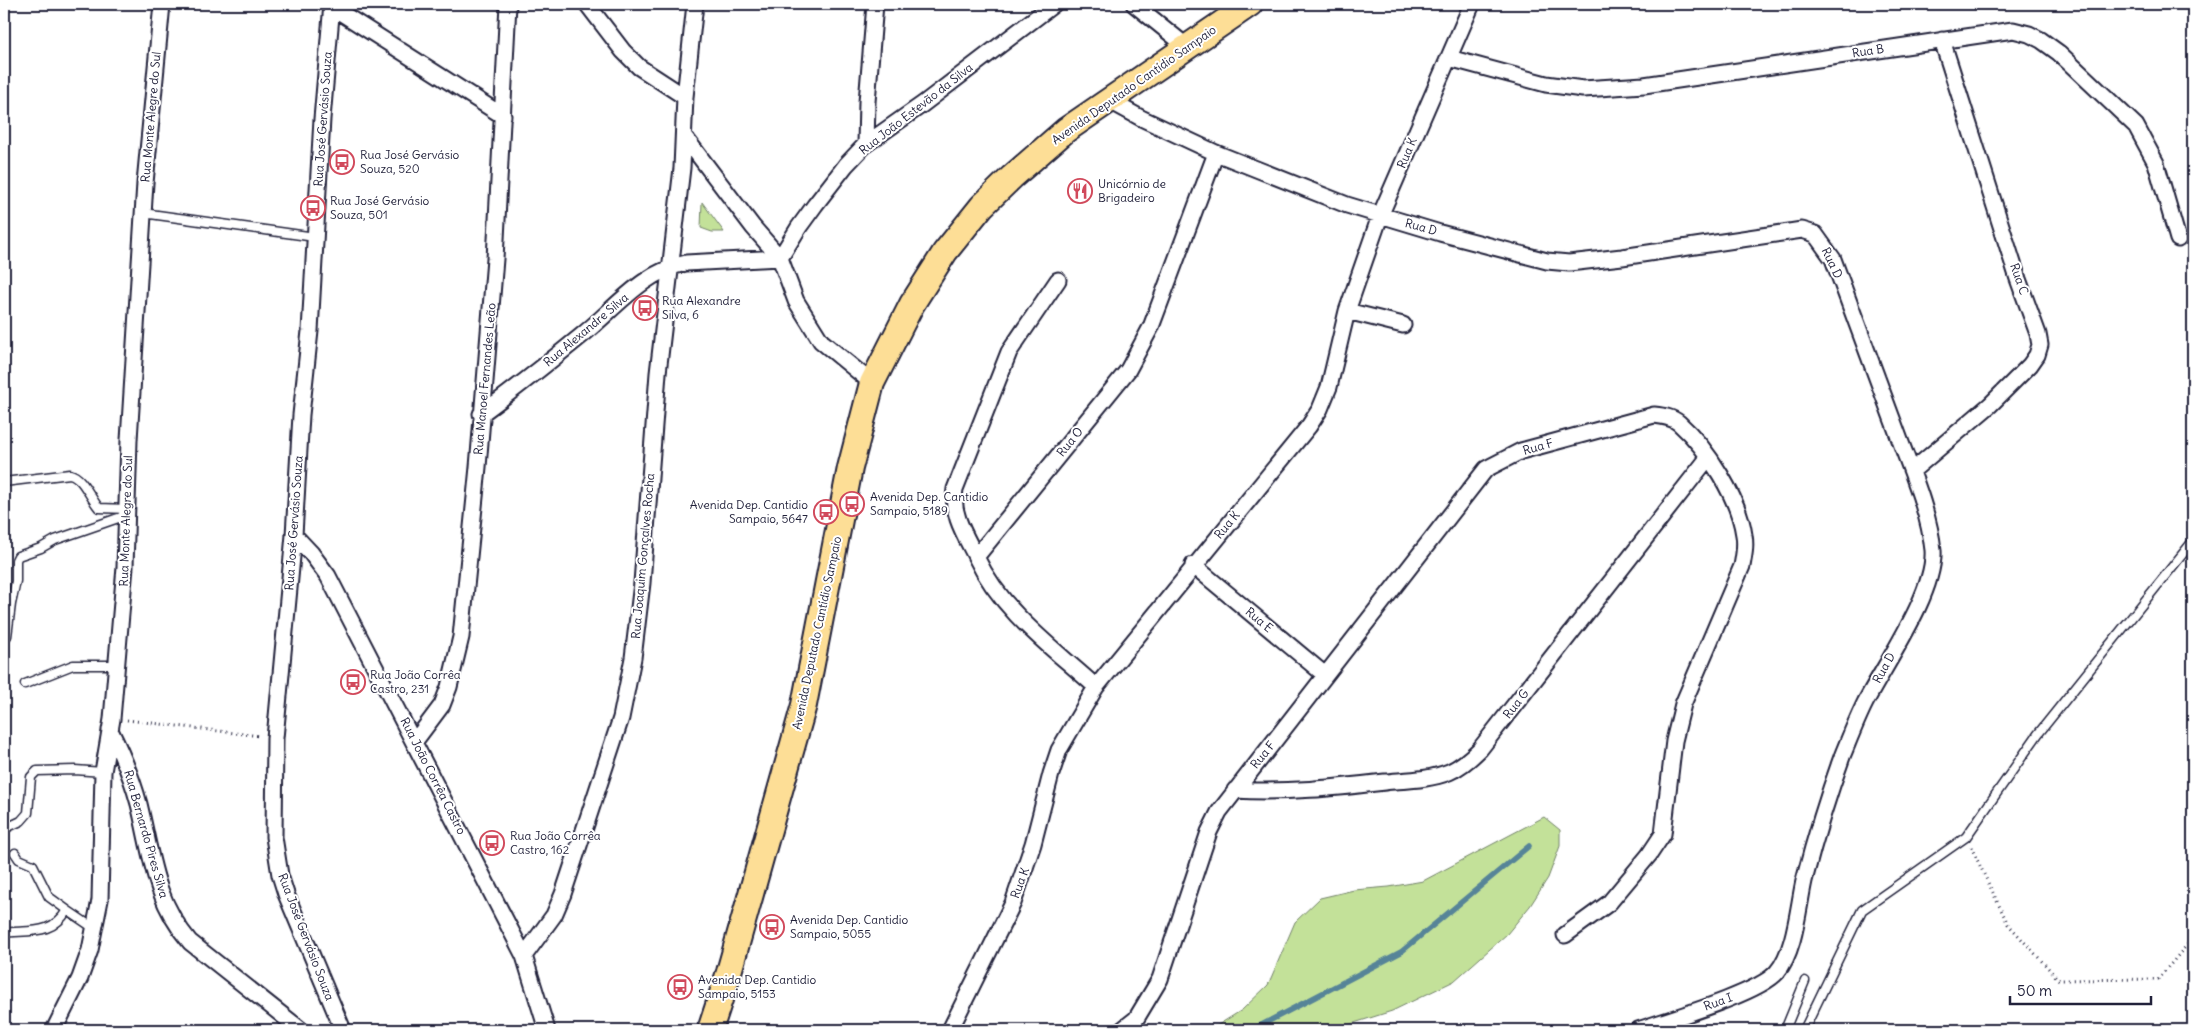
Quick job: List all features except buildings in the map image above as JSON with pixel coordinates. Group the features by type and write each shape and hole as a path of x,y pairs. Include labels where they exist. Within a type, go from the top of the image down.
{"main road":[{"name":"Avenida Deputado Cantídio Sampaio","path":"710,1030 732,963 804,705 850,468 872,383 917,297 945,252 982,206 1012,177 1066,130 1186,46 1250,4"}],"street":[{"name":"Rua Monte Alegre do Sul","path":"54,1030 80,978 95,929 102,876 103,772 111,724 116,665 127,512 129,440 143,213 162,4"},
{"name":"Rua Manoel Fernandes Leão","path":"415,741 442,705 450,687 461,636 495,259 508,4"},
{"path":"588,4 623,51 639,67 686,98"},
{"name":"Rua Joaquim Gonçalves Rocha","path":"524,956 554,915 563,894 621,718 630,682 642,583 658,373 672,266 695,4"},
{"path":"866,144 867,102 875,4"},
{"name":"Rua João Estevão da Silva","path":"780,258 815,205 846,165 866,144 924,104 1054,4"},
{"path":"1134,4 1186,46"},
{"name":"Rua K","path":"950,1030 1016,895 1033,844 1059,750 1096,687 1309,426 1320,409 1329,387 1347,311 1380,216 1472,4"},
{"path":"332,5 503,116"},
{"name":"Rua José Gervásio Souza","path":"332,5 322,119 310,332 301,415 294,535 275,738 274,837 280,875 343,1030"},
{"name":"Rua B","path":"1449,58 1546,84 1583,89 1644,85 2013,30 2035,37 2059,53 2136,126 2156,163 2178,240"},
{"name":"Rua C","path":"1912,471 1990,405 2030,365 2037,355 2040,345 1942,40"},
{"name":"Rua D","path":"1110,101 1216,153 1347,205 1380,216 1547,261 1569,263 1622,257 1789,231 1802,230 1815,234 1833,260 1912,471 1930,531 1933,551 1932,571 1924,594 1864,706 1844,752 1826,801 1804,882 1788,952 1781,967 1768,980"},
{"path":"684,136 753,227 780,258 796,301 820,341 846,364 872,383"},
{"name":"Rua O","path":"976,557 1128,370 1151,327 1216,153"},
{"name":"Rua Alexandre Silva","path":"481,414 583,335 653,274 672,266 686,263 780,258"},
{"path":"1058,280 1009,352 955,489 953,503 957,518 985,574 1009,608 1096,687"},
{"path":"1347,311 1403,325"},
{"name":"Rua F","path":"1122,1030 1136,1019 1160,979 1208,832 1219,812 1486,469 1504,458 1521,451 1654,415 1668,417 1678,422 1708,458 1731,494 1744,533 1746,550 1742,566 1683,704 1674,740 1663,834 1649,855 1609,903 1566,935"},
{"name":"Rua G","path":"1235,790 1283,792 1416,779 1450,772 1465,763 1480,749 1708,458"},
{"name":"Rua João Corrêa Castro","path":"294,535 328,576 415,741 524,956 548,1030"},
{"name":"Rua E","path":"1193,566 1325,675"},
{"name":"Rua Bernardo Pires Silva","path":"111,724 130,774 159,891 178,928 190,942 301,1030"},
{"name":"Rua I","path":"1638,1030 1742,993 1768,980"}],"lane":[{"path":"143,213 315,237"},
{"path":"4,482 70,474 79,480 99,508 127,512"},
{"path":"7,636 18,556 127,512"},
{"path":"1804,1030 1862,910 1966,837 2038,734 2193,541"},
{"path":"25,684 73,664 116,665"},
{"path":"4,829 26,817 31,777 37,771 74,770 103,772"},
{"path":"15,853 19,859 33,865 48,897 95,929"},
{"path":"4,933 47,929 61,921 67,910"},
{"path":"1786,1030 1805,982"}],"path":[{"path":"111,724 275,738"},
{"path":"1966,837 2008,924 2059,980 2158,979 2193,938"}],"green space":[{"path":"702,202 724,232 712,232 701,228"},
{"path":"1544,817 1560,830 1560,846 1548,878 1530,906 1507,934 1454,981 1392,1011 1332,1030 1210,1030 1242,1010 1268,985 1295,922 1320,898 1354,890 1389,887 1423,881"}],"waterway":[{"path":"1252,1030 1401,952 1529,846"}],"place":[{"name":"Rua José Gervásio Souza, 520","path":"342,162"},
{"name":"Unicórnio de Brigadeiro","path":"1080,191"},
{"name":"Rua José Gervásio Souza, 501","path":"313,208"},
{"name":"Rua Alexandre Silva, 6","path":"645,308"},
{"name":"Avenida Dep. Cantidio Sampaio, 5189","path":"852,504"},
{"name":"Avenida Dep. Cantidio Sampaio, 5647","path":"826,512"},
{"name":"Rua João Corrêa Castro, 231","path":"353,682"},
{"name":"Rua João Corrêa Castro, 162","path":"492,843"},
{"name":"Avenida Dep. Cantidio Sampaio, 5055","path":"772,927"},
{"name":"Avenida Dep. Cantidio Sampaio, 5153","path":"680,987"}]}
